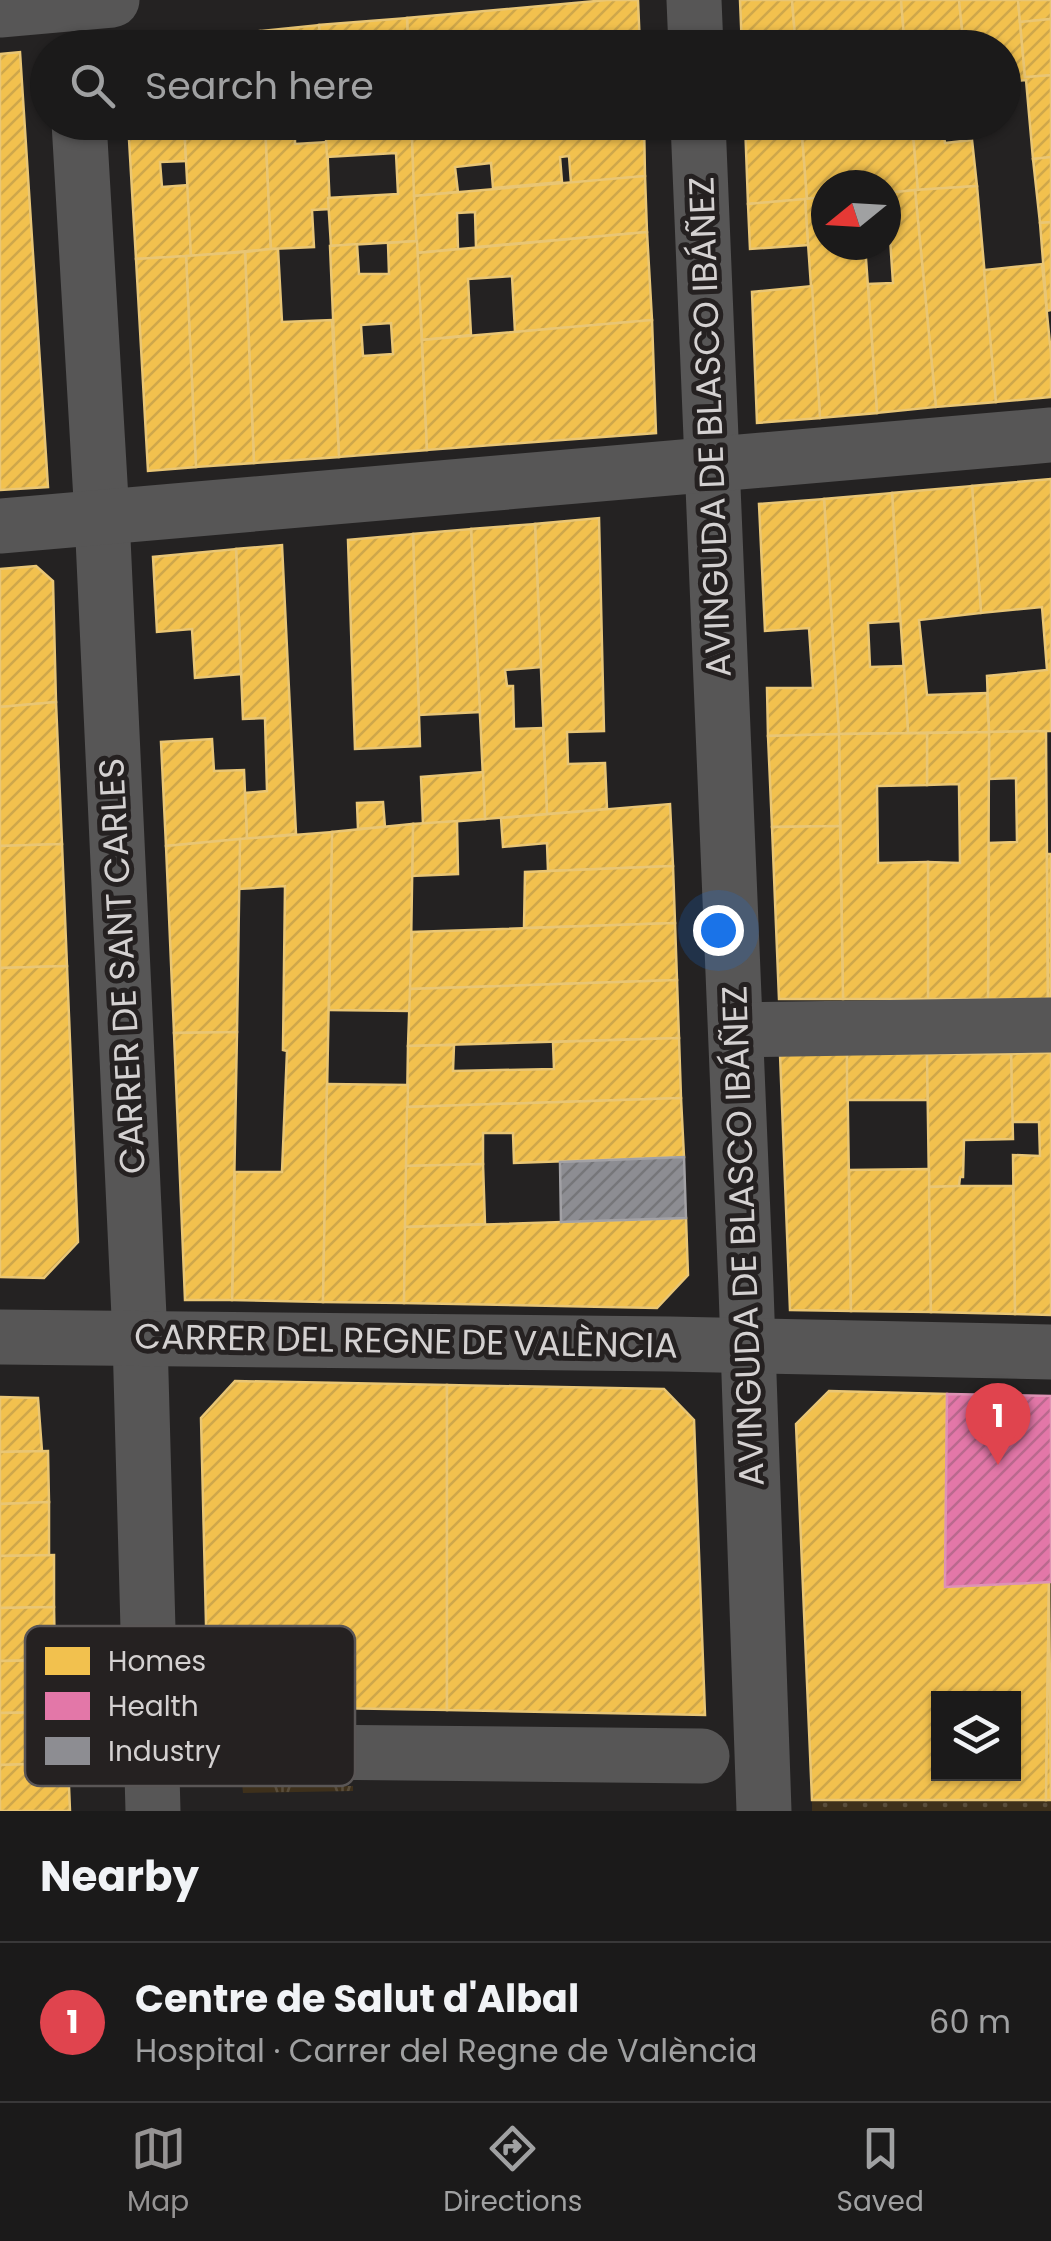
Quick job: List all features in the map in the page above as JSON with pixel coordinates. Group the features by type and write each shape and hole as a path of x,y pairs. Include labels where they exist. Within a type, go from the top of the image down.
{"street":[{"path":"694,0 695,30"},
{"path":"0,10 82,13"},
{"name":"CARRER DE SANT CARLES","path":"80,140 102,516 140,1338 148,1626"},
{"name":"AVINGUDA DE BLASCO IBÁÑEZ","path":"699,140 764,1811"},
{"path":"0,526 1051,435"},
{"path":"736,1030 1051,1025"},
{"name":"CARRER DEL REGNE DE VALÈNCIA","path":"0,1337 1051,1352"},
{"path":"355,1752 702,1756"},
{"name":"CARRER DE SANT CARLES","path":"152,1786 153,1811"}],"green space":[{"path":"242,1786 353,1786 353,1791 243,1793"},
{"path":"1051,1799 1051,1811 812,1811 812,1800"}],"building: Homes":[{"path":"638,0 639,30 407,30 407,18"},
{"path":"740,0 792,0 794,30 741,30"},
{"path":"792,0 901,0 904,30 794,30"},
{"path":"901,0 959,0 962,30 904,30"},
{"path":"959,0 1018,0 1021,30 962,30"},
{"path":"1018,0 1051,0 1051,19 1020,22"},
{"path":"407,18 407,30 319,30 319,25"},
{"path":"1051,19 1051,75 1025,77 1020,22"},
{"path":"319,25 319,30 270,30"},
{"path":"1021,33 1025,77 1051,75 1051,157 1033,159 1026,80 1021,80"},
{"path":"20,52 48,487 0,490 0,54"},
{"path":"129,140 185,140 186,161 160,162 162,187 188,185 191,256 136,259"},
{"path":"185,140 266,140 271,249 191,256"},
{"path":"266,140 295,140 295,144 327,142 330,209 312,210 314,247 271,249"},
{"path":"326,140 412,140 417,241 331,246 328,198 398,194 396,153 327,157"},
{"path":"412,140 644,140 645,176 571,183 569,156 560,157 562,182 493,188 491,163 455,167 458,192 414,196"},
{"path":"746,140 802,140 807,199 748,204"},
{"path":"802,140 914,140 918,190 901,192 901,170 811,170 811,199 807,199"},
{"path":"914,140 972,140 977,186 918,190"},
{"path":"1051,157 1051,222 1040,223 1033,159"},
{"path":"645,176 647,232 476,247 475,212 457,213 458,249 417,253 414,196"},
{"path":"977,186 996,402 936,407 915,190"},
{"path":"915,190 936,407 877,413 868,284 893,283 891,260 901,260 901,191"},
{"path":"811,198 811,260 866,260 877,413 820,418 805,199"},
{"path":"805,199 808,245 750,249 748,204"},
{"path":"1051,222 1051,310 1047,311 1040,223"},
{"path":"647,232 652,320 515,332 512,276 468,279 471,335 422,340 417,253"},
{"path":"417,241 427,450 339,457 330,246 357,244 359,274 389,274 388,243","holes":["391,323 393,354 363,356 361,325"]},
{"path":"278,249 282,322 332,320 339,457 254,463 245,252"},
{"path":"245,252 254,463 196,467 186,256"},
{"path":"186,256 196,467 148,471 136,259"},
{"path":"1042,264 1051,397 996,402 984,270"},
{"path":"812,286 820,418 757,423 752,292"},
{"path":"652,320 656,433 427,450 422,340"},
{"path":"1051,479 1051,731 989,732 987,676 1047,670 1042,607 981,613 972,486"},
{"path":"972,486 981,613 919,620 927,695 987,693 989,732 908,733 892,493"},
{"path":"892,493 900,621 868,623 870,667 904,666 908,733 839,734 824,499"},
{"path":"824,499 839,734 768,736 767,688 813,688 809,628 765,631 759,504"},
{"path":"599,518 604,731 567,732 568,764 605,763 607,809 547,814 535,524"},
{"path":"535,524 541,667 505,670 507,686 513,686 514,729 543,728 547,814 485,819 471,529"},
{"path":"471,529 480,712 419,715 413,534"},
{"path":"413,534 420,746 355,749 348,540"},
{"path":"282,545 296,834 247,839 245,793 267,791 265,718 243,719 236,549"},
{"path":"236,549 241,674 195,678 192,629 157,632 153,557"},
{"path":"36,566 53,581 56,702 0,707 0,569"},
{"path":"56,702 62,844 0,846 0,707"},
{"path":"1046,731 1048,999 988,999 989,843 1017,842 1016,778 989,779 989,732"},
{"path":"989,732 988,999 928,999 928,862 960,863 959,784 927,785 927,733"},
{"path":"927,733 927,785 877,786 878,863 928,862 928,999 843,999 839,734"},
{"path":"839,734 840,826 772,827 768,736"},
{"path":"212,739 214,771 244,770 247,839 166,846 161,742"},
{"path":"483,772 485,819 423,824 421,777"},
{"path":"383,802 385,827 358,829 357,803"},
{"path":"670,804 673,866 548,871 547,843 503,847 501,818"},
{"path":"457,821 458,874 412,876 413,824"},
{"path":"413,824 410,1011 329,1010 332,832"},
{"path":"840,826 843,999 779,999 772,827"},
{"path":"332,832 323,1302 232,1300 235,1172 282,1172 287,1051 283,1050 285,886 239,889 240,839"},
{"path":"240,839 237,1032 174,1033 166,846"},
{"path":"62,844 67,966 0,968 0,846"},
{"path":"1047,854 1051,854 1051,999 1048,999"},
{"path":"673,866 675,923 524,928 525,872"},
{"path":"675,923 677,980 410,989 412,932"},
{"path":"67,966 78,1242 44,1278 0,1277 0,968"},
{"path":"677,980 679,1038 408,1046 410,989"},
{"path":"237,1032 232,1300 185,1300 174,1033"},
{"path":"679,1038 681,1098 407,1107 408,1046 454,1045 453,1071 554,1069 553,1042"},
{"path":"1051,1053 1051,1315 1015,1314 1013,1155 1040,1156 1039,1122 1012,1122 1011,1054"},
{"path":"780,1054 847,1054 851,1311 790,1310"},
{"path":"847,1054 927,1054 928,1100 847,1100"},
{"path":"927,1054 1011,1054 1013,1139 964,1140 963,1177 959,1186 929,1187"},
{"path":"327,1084 408,1085 404,1303 323,1302"},
{"path":"681,1098 684,1157 514,1163 513,1133 483,1133 483,1164 406,1166 407,1107"},
{"path":"483,1164 485,1224 405,1227 406,1166"},
{"path":"929,1169 931,1312 851,1311 849,1170"},
{"path":"1013,1186 1015,1314 931,1312 929,1187"},
{"path":"686,1218 688,1275 657,1308 404,1303 405,1227"},
{"path":"235,1381 447,1385 447,1710 355,1708 355,1626 206,1626 201,1418"},
{"path":"447,1385 664,1389 694,1420 705,1715 447,1710"},
{"path":"829,1391 947,1394 945,1587 1049,1582 1046,1800 812,1800 796,1424"},
{"path":"0,1397 38,1398 42,1451 0,1452"},
{"path":"48,1451 49,1502 0,1504 0,1452"},
{"path":"49,1502 49,1555 0,1556 0,1504"},
{"path":"54,1555 54,1607 0,1608 0,1556"},
{"path":"1049,1582 1051,1800 1046,1800"},
{"path":"54,1607 54,1626 25,1626 25,1661 0,1661 0,1608"},
{"path":"0,1661 25,1661 25,1713 0,1713"},
{"path":"0,1713 25,1713 25,1764 0,1765"},
{"path":"25,1764 25,1786 69,1786 70,1811 0,1811 0,1765"}],"building: Health":[{"path":"947,1394 1051,1396 1051,1582 945,1587"}],"building: Industry":[{"path":"684,1157 686,1218 561,1222 560,1162"}],"place":[{"name":"Centre de Salut d'Albal","path":"998,1465"}]}
